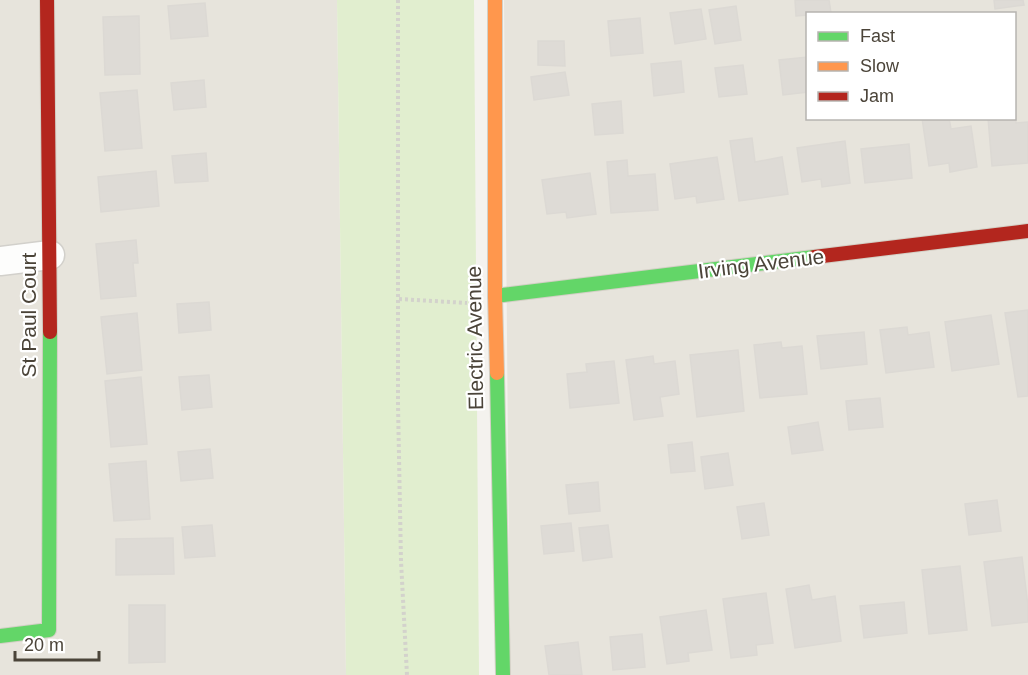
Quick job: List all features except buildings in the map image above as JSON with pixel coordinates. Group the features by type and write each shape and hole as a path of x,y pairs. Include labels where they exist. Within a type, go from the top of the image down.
{"street":[{"name":"St Paul Court","path":"0,636 49,630 50,255 47,0"},
{"name":"Electric Avenue","path":"495,0 495,301 503,675"},
{"name":"Irving Avenue","path":"495,301 1028,231"},
{"path":"0,261 50,255"}],"path":[{"path":"398,0 398,404 401,561 407,675"},
{"path":"399,299 495,301"}],"shaded area":[{"path":"0,0 337,0 346,675 0,675"},
{"path":"504,0 1028,0 1028,675 510,675"}],"green space":[{"path":"337,0 474,0 479,675 346,675"}],"traffic: fast":[{"path":"495,296 814,257"},
{"path":"0,636 49,630 50,332"},
{"path":"497,373 503,675"}],"traffic: slow":[{"path":"495,0 497,373"}],"traffic: jam":[{"path":"47,0 50,332"},
{"path":"814,257 1028,231"}]}
